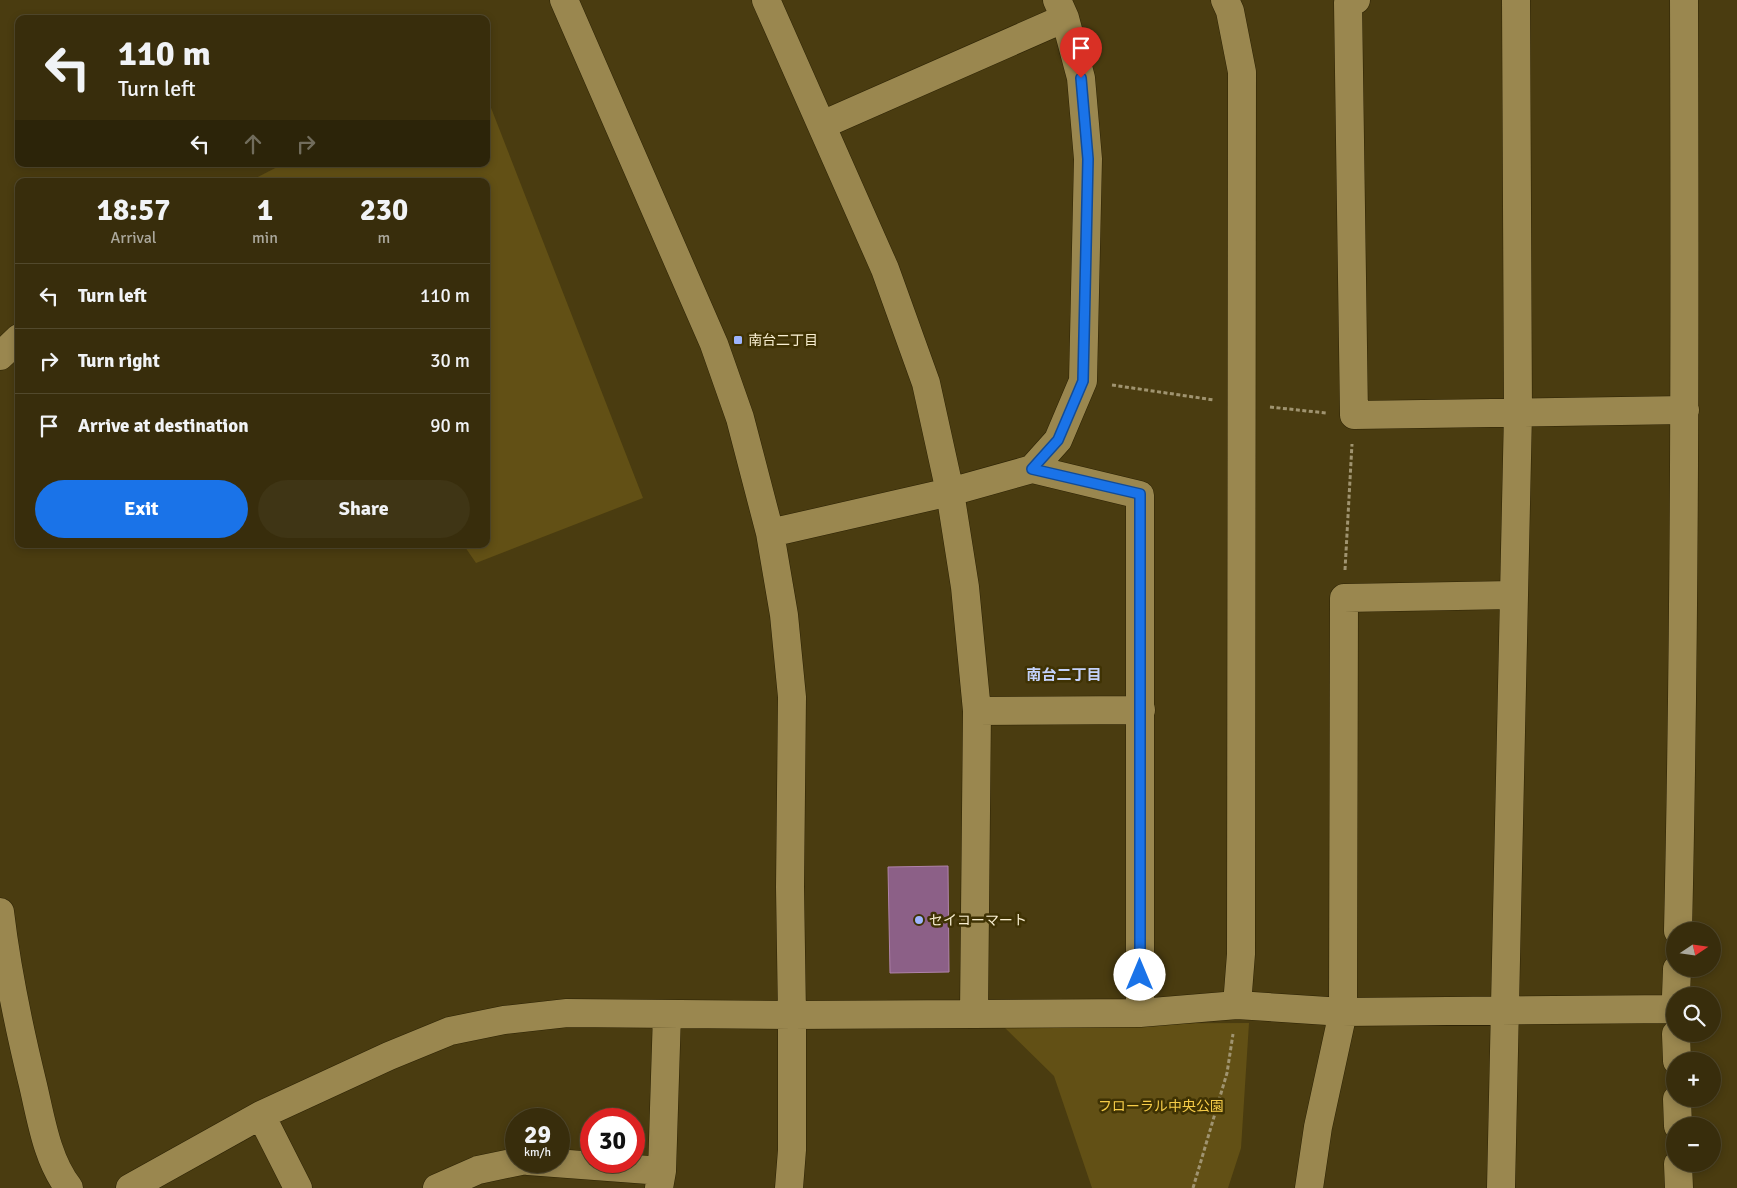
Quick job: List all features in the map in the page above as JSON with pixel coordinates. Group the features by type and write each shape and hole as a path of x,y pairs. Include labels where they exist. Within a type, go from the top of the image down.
{"street":[{"path":"564,0 714,344 740,418 770,533 784,615 792,697 790,887 792,1150 789,1188"},
{"path":"766,0 884,269 926,383 950,492 965,586 977,711 974,1013"},
{"path":"1225,0 1230,10 1242,72 1241,954 1237,1005"},
{"path":"1356,0 1348,2 1354,415 1685,410"},
{"path":"1501,1188 1518,413 1516,0"},
{"path":"1678,922 1683,719 1685,410 1684,0"},
{"path":"822,125 1060,9 1081,78 1088,159 1083,381 1058,440 1032,469"},
{"path":"0,356 15,342"},
{"path":"770,533 950,492 1032,469 1140,494 1140,1013"},
{"path":"1309,1188 1318,1128 1343,1012 1344,598 1513,594"},
{"path":"977,711 1141,710"},
{"path":"0,912 3,959 44,1133 59,1176 69,1188"},
{"path":"130,1188 261,1115 389,1056 450,1031 504,1020 568,1013 792,1015 1140,1013 1237,1005 1343,1012 1666,1009"},
{"path":"570,1167 660,1180 667,1014"},
{"path":"261,1115 298,1188"},
{"path":"437,1188 478,1170 505,1164"},
{"path":"1678,1172 1679,1188"}],"path":[{"path":"1344,598 1354,415"},
{"path":"1194,1188 1227,1073 1237,1005"}],"green space":[{"path":"490,105 643,498 476,563 466,548 490,548 490,178 256,178 277,167 490,167"},
{"name":"フローラル中央公園","path":"1249,1023 1241,1148 1228,1188 1092,1188 1054,1076 1001,1024"}],"building":[{"name":"セイコーマート","path":"948,866 949,972 890,973 888,867"}],"place":[{"name":"南台二丁目","path":"738,340"},
{"name":"セイコーマート","path":"919,920"}],"district":[{"name":"南台二丁目","path":"1064,675"}],"route":[{"path":"1081,78 1088,159 1083,381 1058,440 1032,469 1140,494 1140,975"}]}
